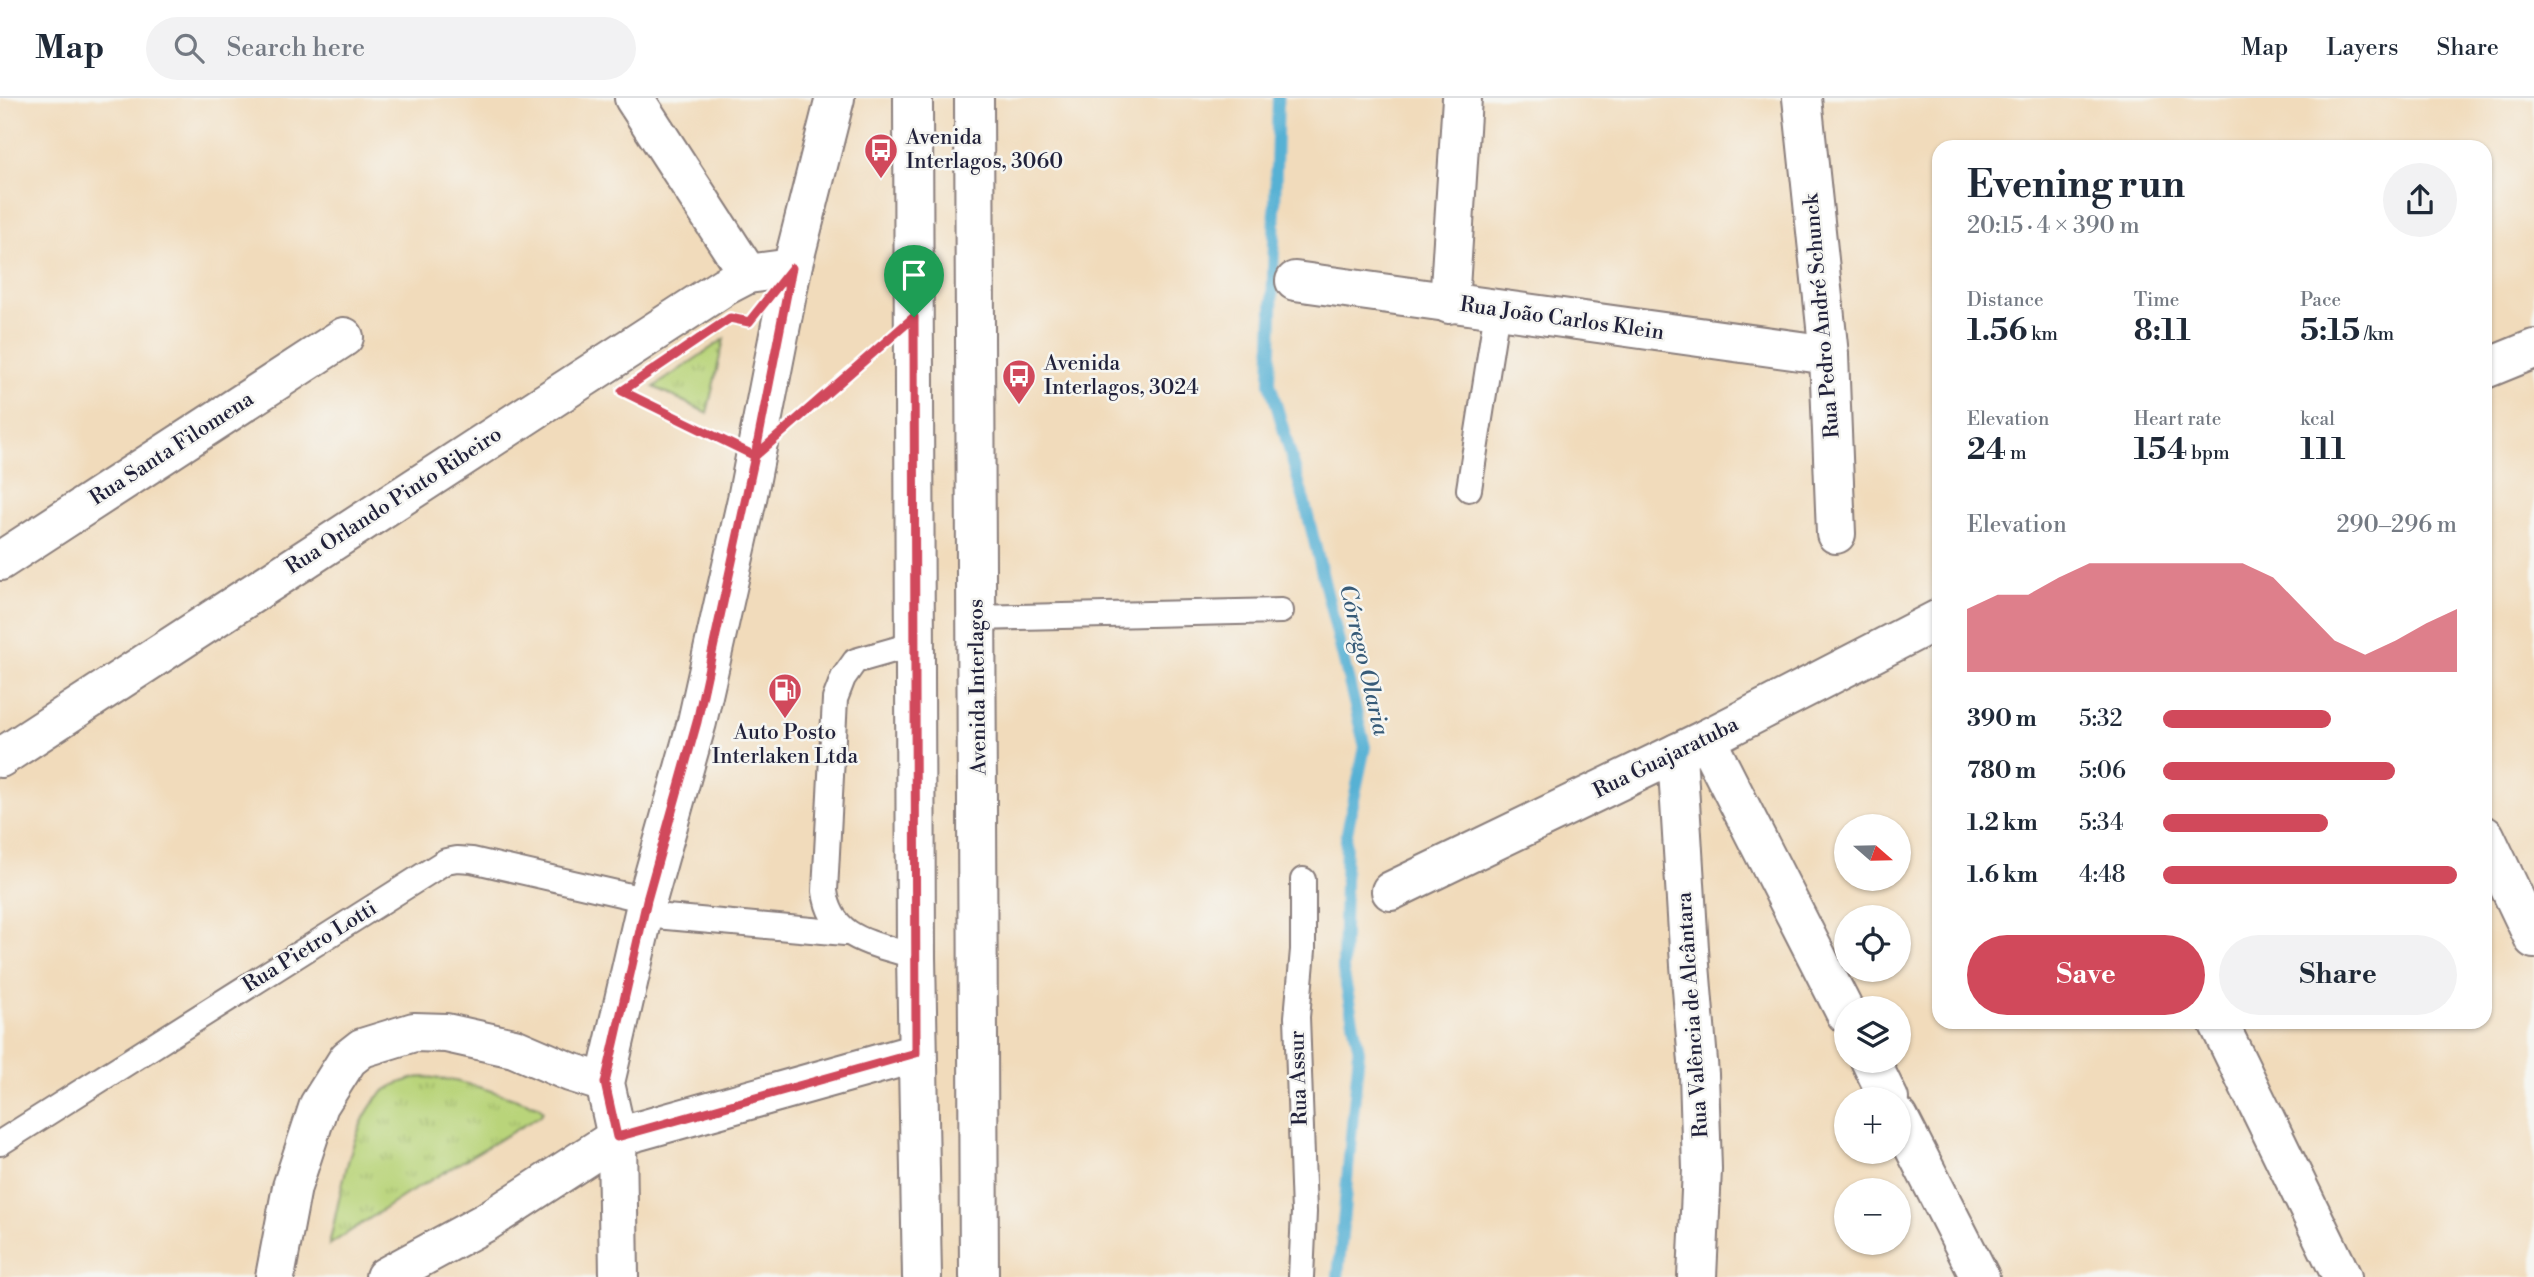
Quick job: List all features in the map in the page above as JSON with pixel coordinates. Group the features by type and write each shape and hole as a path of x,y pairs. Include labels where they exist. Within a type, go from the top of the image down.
{"street":[{"path":"634,98 748,274"},
{"path":"619,1277 617,1137 605,1083 645,908 697,722 755,456 792,268 835,98"},
{"path":"913,98 916,1053 922,1277"},
{"name":"Avenida Interlagos","path":"974,98 979,1277"},
{"path":"1449,304 1462,98"},
{"name":"Rua Pedro André Schunck","path":"1802,98 1829,355 1836,534"},
{"name":"Rua Orlando Pinto Ribeiro","path":"1,755 713,293 748,274 792,268"},
{"name":"Rua João Carlos Klein","path":"1295,281 1829,355"},
{"name":"Rua Santa Filomena","path":"0,561 344,337"},
{"path":"2492,366 2534,349"},
{"name":"Rua Guajaratuba","path":"1391,891 1692,746 1932,623"},
{"path":"1692,746 1836,996"},
{"name":"Rua Valência de Alcântara","path":"1692,746 1690,965 1699,1074 1702,1169 1697,1277"},
{"path":"2492,851 2534,939"},
{"path":"2221,1029 2342,1277"},
{"path":"275,1277 292,1186 319,1105 348,1059 362,1048 414,1032 446,1033 514,1048 570,1072 605,1083"},
{"path":"385,1277 486,1222 617,1137 916,1053"},
{"path":"1911,1142 1980,1277"}],"lane":[{"path":"1469,489 1497,310"},
{"path":"977,618 1281,611"},
{"path":"845,933 827,907 825,891 835,699 843,678 855,662 915,644"},
{"name":"Rua Pietro Lotti","path":"0,1143 446,862 457,859 472,860 645,908 845,933 916,957"},
{"name":"Rua Assur","path":"1301,1277 1304,1212 1297,1017 1303,950 1303,880"}],"path":[{"path":"805,413 914,317"},
{"path":"622,391 755,456"}],"green space":[{"path":"724,339 707,413 654,387"},
{"path":"428,1077 476,1086 538,1106 543,1111 541,1115 407,1194 329,1245 347,1166 361,1125 380,1095 396,1084"}],"waterway":[{"name":"Córrego Olaria","path":"1278,98 1270,383 1305,504 1365,747 1346,837 1343,970 1359,1051 1338,1277"}],"place":[{"name":"Avenida Interlagos, 3060","path":"881,180"},
{"name":"Avenida Interlagos, 3024","path":"1019,406"},
{"name":"Auto Posto Interlaken Ltda","path":"785,720"}],"route":[{"path":"914,317 755,456 792,268 749,322 730,318 622,391 755,456 697,722 647,900 605,1083 617,1137 916,1053 914,317"}]}
